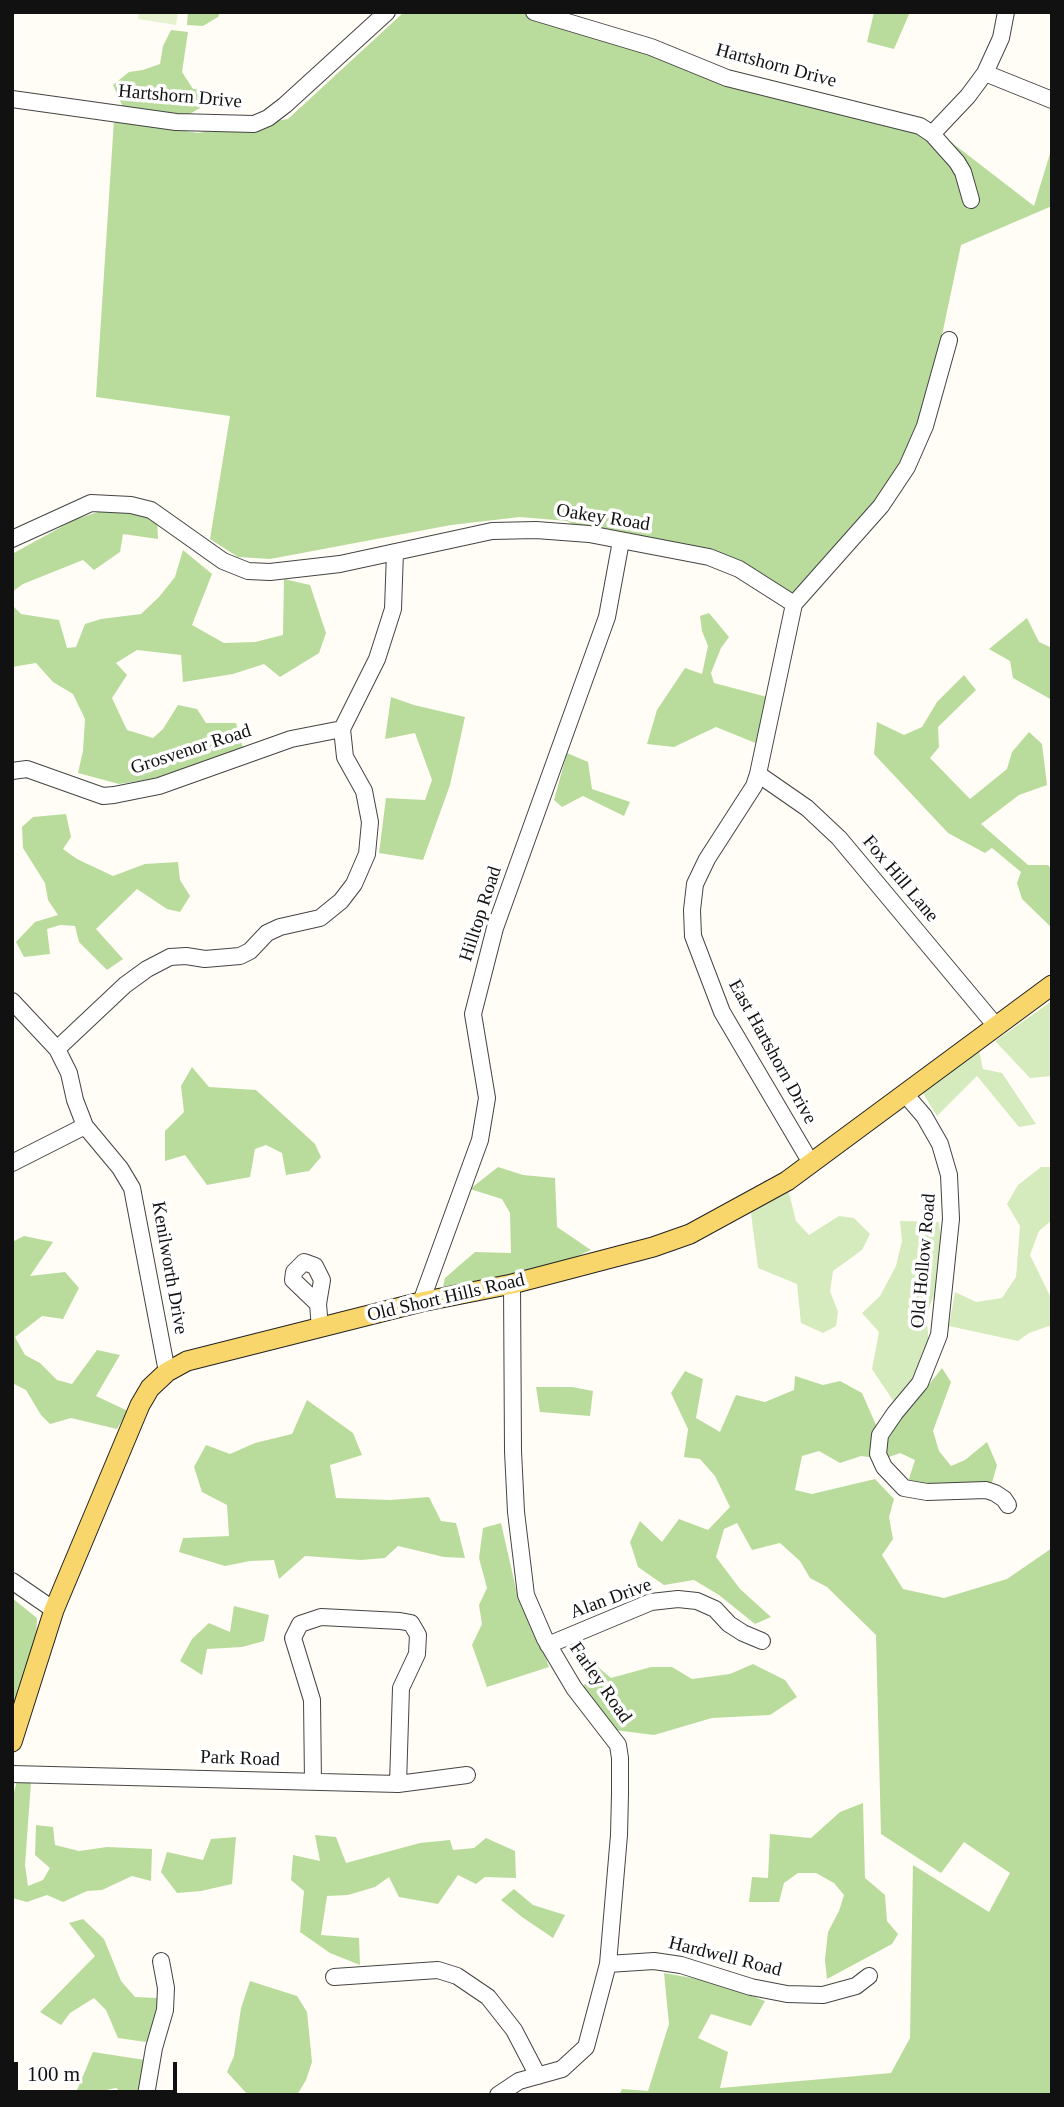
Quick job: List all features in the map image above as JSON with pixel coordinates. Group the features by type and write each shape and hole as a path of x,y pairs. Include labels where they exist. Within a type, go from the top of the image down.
{"main road":[{"name":"Old Short Hills Road","path":"12,1742 54,1610 140,1405 150,1388 167,1372 187,1362 421,1302 512,1284 653,1247 690,1234 760,1198 811,1163 1052,985"}],"street":[{"name":"Hartshorn Drive","path":"12,99 176,122 254,124 268,118 285,105 387,12"},
{"path":"932,134 968,96 985,73 1001,38 1006,12"},
{"name":"Hartshorn Drive","path":"544,14 651,47 727,78 920,126 932,134 963,172 971,200"},
{"path":"985,73 1052,100"},
{"path":"794,604 881,506 907,467 925,426 949,340"},
{"name":"Oakey Road","path":"12,539 91,503 111,502 150,510 223,561 248,571 270,572 340,564 492,531 536,530 589,534 709,557 739,569 794,604"},
{"name":"Hilltop Road","path":"421,1302 480,1140 487,1098 473,1014 482,977 495,928 607,617 621,541"},
{"path":"57,1049 125,985 147,969 170,957 205,959 240,956 250,951 267,933 320,918 341,901 354,884 364,865 371,833 367,801 345,757 342,729 377,659 393,609 395,552"},
{"name":"East Hartshorn Drive","path":"794,604 758,774 754,786 707,859 695,884 692,911 693,936 722,1012 811,1163"},
{"name":"Grosvenor Road","path":"12,771 27,769 103,796 114,796 159,786 291,739 342,729"},
{"name":"Fox Hill Lane","path":"758,774 807,808 839,838 996,1026"},
{"name":"Kenilworth Drive","path":"12,1001 57,1049 68,1073 85,1126 120,1168 132,1188 167,1372"},
{"name":"Old Hollow Road","path":"905,1094 924,1116 940,1144 949,1175 952,1206 939,1335 920,1383 880,1435 878,1454 884,1467 904,1488 913,1491 986,1490 1004,1499 1008,1506"},
{"path":"12,1163 85,1126"},
{"name":"Farley Road","path":"498,2095 519,2081 562,2069 586,2048 608,1964 619,1835 618,1745 573,1688 548,1645 526,1595 520,1555 513,1451 512,1284"},
{"path":"317,1304 320,1328"},
{"path":"12,1581 54,1610"},
{"name":"Alan Drive","path":"548,1645 651,1602 678,1599 697,1601 715,1609 743,1633 762,1641"},
{"path":"313,1782 312,1700 293,1638 300,1624 321,1617 411,1623 418,1635 417,1654 401,1688 398,1784"},
{"name":"Park Road","path":"12,1774 398,1784 467,1775"},
{"path":"146,2095 165,2011 166,1988 161,1961"},
{"name":"Hardwell Road","path":"608,1964 654,1961 681,1965 751,1987 787,1994 822,1995 856,1986 869,1976"},
{"path":"334,1977 438,1970 457,1976 488,1997 514,2030 538,2076"}],"green space":[{"path":"139,12 178,12 176,25 138,19"},
{"path":"188,12 220,12 218,17 203,26 187,25"},
{"path":"404,12 537,12 536,16 938,132 1034,206 1052,147 1052,206 961,245 922,430 871,522 788,605 721,566 589,534 567,521 520,517 451,525 270,559 238,557 210,539 230,416 96,397 114,120 198,133 288,119"},
{"path":"874,12 910,12 894,49 867,42"},
{"path":"171,30 188,32 182,72 193,89 206,89 200,108 181,119 123,107 113,85 129,72 160,64 163,46"},
{"path":"104,510 157,518 158,539 123,534 120,552 94,570 83,560 23,584 12,592 12,554 74,520"},
{"path":"183,550 212,574 192,625 224,643 255,642 283,635 284,579 310,585 326,633 319,653 280,677 264,664 233,674 183,682 181,655 137,650 116,663 127,675 112,698 127,730 153,738 163,729 178,705 197,709 206,723 236,723 243,748 160,778 119,784 78,773 83,751 85,719 73,694 53,682 36,663 12,667 12,605 21,614 59,620 67,648 76,647 85,624 101,619 141,614 175,577"},
{"path":"709,613 729,637 721,648 711,673 714,683 771,698 758,744 716,727 674,747 647,744 657,710 685,668 702,674 708,646 700,616"},
{"path":"1027,618 1039,642 1052,648 1052,700 1013,678 1010,661 989,649"},
{"path":"964,675 976,690 938,727 939,747 930,758 970,799 1007,769 1012,752 1029,732 1042,744 1047,785 1019,795 981,824 1028,865 1048,865 1052,870 1052,928 1022,899 1017,883 1021,872 992,848 985,853 948,833 874,754 877,722 904,735 922,727 937,702"},
{"path":"391,697 465,717 450,785 423,860 379,853 386,798 425,800 432,780 415,733 385,739"},
{"path":"567,753 588,762 592,789 630,802 624,816 583,796 562,807 554,800"},
{"path":"66,814 71,837 63,849 77,859 113,876 145,864 178,862 180,880 190,896 180,912 167,909 137,889 96,929 123,959 107,970 79,942 75,926 60,925 47,929 50,954 24,957 16,942 35,922 58,915 48,900 45,883 23,848 22,827 33,817"},
{"path":"1052,1001 1052,1076 1030,1078 995,1041"},
{"path":"978,1046 983,1069 1002,1073 1036,1124 1019,1127 977,1076 937,1116 921,1090"},
{"path":"192,1067 209,1087 256,1090 315,1144 321,1157 309,1171 286,1175 282,1153 266,1145 255,1149 250,1177 207,1185 185,1155 165,1161 165,1131 184,1112 181,1086"},
{"path":"498,1167 523,1175 555,1178 557,1227 591,1250 546,1270 443,1287 445,1278 475,1252 511,1253 510,1213 502,1199 470,1189"},
{"path":"1041,1167 1052,1167 1052,1220 1039,1231 1030,1255 1052,1300 1052,1325 1029,1333 1018,1341 949,1326 955,1292 976,1302 1002,1298 1016,1277 1020,1226 1007,1204 1018,1185"},
{"path":"788,1189 796,1221 809,1235 839,1216 854,1218 870,1234 862,1250 833,1271 830,1291 838,1312 836,1326 823,1333 801,1323 797,1284 758,1268 751,1213"},
{"path":"900,1221 939,1222 942,1252 937,1290 926,1314 929,1343 919,1378 896,1405 872,1369 879,1332 862,1313 880,1296 896,1266 902,1241"},
{"path":"24,1236 53,1242 30,1276 65,1272 79,1288 63,1319 42,1316 15,1337 25,1355 40,1363 57,1380 72,1384 97,1350 120,1355 96,1396 128,1411 117,1429 71,1418 50,1424 41,1415 26,1390 12,1383 12,1242"},
{"path":"942,1368 951,1382 933,1431 939,1451 951,1466 965,1460 987,1442 997,1465 992,1483 924,1488 908,1482 915,1460 900,1453 884,1459 861,1456 840,1463 819,1451 802,1456 795,1490 812,1494 875,1479 894,1499 889,1517 893,1539 882,1555 903,1589 944,1598 1007,1579 1052,1548 1052,2095 619,2095 622,2089 648,2091 669,2024 664,1973 715,1982 765,2001 751,2026 711,2014 698,2038 728,2052 720,2088 891,2073 910,2038 913,1865 989,1912 1010,1873 964,1842 941,1873 881,1834 876,1635 827,1587 810,1578 800,1561 780,1543 752,1550 737,1523 724,1529 716,1557 740,1589 771,1617 755,1624 719,1595 694,1580 664,1585 638,1567 630,1542 640,1521 662,1542 679,1519 708,1530 730,1507 715,1476 700,1459 684,1457 688,1429 671,1393 685,1371 703,1379 696,1418 720,1432 736,1395 765,1402 794,1390 795,1376 823,1385 840,1381 862,1393 876,1425 889,1430"},
{"path":"536,1387 572,1387 593,1391 590,1416 540,1412"},
{"path":"307,1400 353,1433 362,1455 330,1465 336,1498 390,1500 429,1497 441,1521 456,1523 465,1558 444,1557 398,1546 385,1558 361,1560 305,1556 279,1579 274,1560 225,1566 179,1552 183,1538 229,1536 227,1505 202,1492 194,1467 206,1445 230,1454 255,1443 292,1434"},
{"path":"501,1523 518,1598 538,1636 549,1667 487,1687 472,1645 482,1624 479,1605 487,1588 479,1558 483,1528"},
{"path":"12,1598 37,1618 36,1641 17,1706 12,1704"},
{"path":"234,1606 269,1615 264,1641 242,1647 207,1649 202,1675 180,1661 192,1639 209,1623 230,1632"},
{"path":"753,1664 785,1680 797,1697 770,1715 712,1718 654,1735 614,1730 582,1688 598,1667 611,1678 651,1667 672,1667 692,1679 730,1674"},
{"path":"17,1780 31,1782 25,1865 28,1886 43,1880 50,1868 35,1855 36,1825 53,1827 55,1845 79,1851 107,1847 152,1849 151,1881 132,1876 102,1890 87,1891 63,1902 47,1895 27,1902 12,1898 12,1801"},
{"path":"863,1803 865,1878 885,1895 887,1921 898,1934 892,1944 827,1979 825,1960 828,1932 844,1895 834,1883 816,1873 798,1873 784,1883 779,1902 749,1902 752,1877 768,1878 770,1834 811,1838 840,1812"},
{"path":"315,1835 336,1837 346,1863 420,1843 450,1840 453,1850 474,1848 486,1838 515,1851 516,1878 485,1877 476,1884 458,1875 438,1904 399,1897 389,1877 375,1887 348,1895 327,1896 321,1935 359,1938 360,1965 330,1953 300,1932 304,1891 291,1880 293,1855 320,1861"},
{"path":"236,1837 232,1884 177,1893 161,1872 167,1852 203,1860 211,1839"},
{"path":"514,1889 533,1905 565,1915 553,1938 501,1900"},
{"path":"83,1919 104,1939 121,1981 135,1997 157,1998 156,2030 146,2042 118,2038 106,2010 94,1998 70,2013 61,2025 40,2012 95,1956 69,1923"},
{"path":"250,1981 297,1996 307,2012 312,2062 297,2095 248,2095 227,2072 234,2056 241,2008"},
{"path":"93,2052 145,2060 140,2095 125,2095 116,2088 101,2091 102,2095 75,2095"}]}
